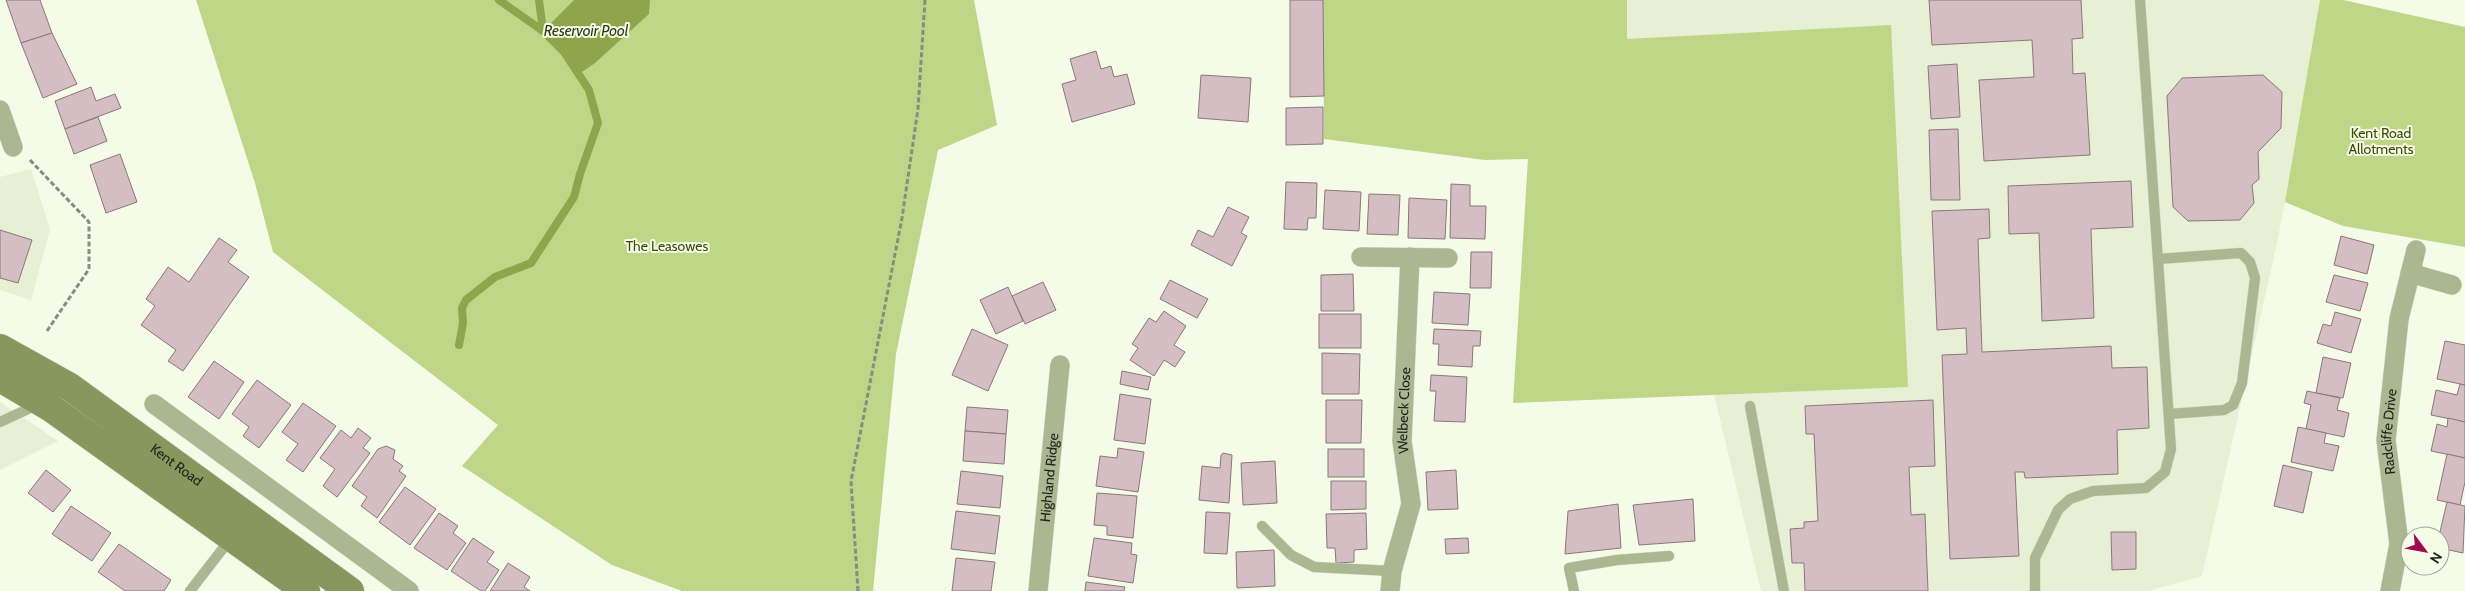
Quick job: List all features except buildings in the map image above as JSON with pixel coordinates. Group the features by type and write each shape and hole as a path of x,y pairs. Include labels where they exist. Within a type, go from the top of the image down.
{"main road":[{"name":"Kent Road","path":"0,348 70,386 350,591"},
{"name":"Kent Road","path":"0,378 42,403 306,591"}],"street":[{"path":"0,110 13,147"},
{"name":"Radcliffe Drive","path":"2390,591 2399,544 2386,440 2398,319 2416,250"},
{"path":"1361,257 1448,258"},
{"name":"Welbeck Close","path":"1390,591 1392,571 1410,504 1402,441 1410,257"},
{"path":"2410,273 2452,285"},
{"name":"Highland Ridge","path":"1038,591 1060,365"},
{"path":"154,404 409,591"}],"lane":[{"path":"2035,591 2035,558 2040,543 2058,510 2070,499 2093,491 2146,488 2165,472 2171,449 2140,0"},
{"path":"2158,259 2241,253 2250,262 2255,278 2242,383 2233,406 2224,410 2169,414"},
{"path":"0,422 42,403"},
{"path":"1750,406 1784,591"},
{"path":"1262,526 1291,555 1314,567 1392,571"},
{"path":"190,591 232,537"},
{"path":"1574,591 1569,568 1617,560 1669,556"}],"path":[{"path":"858,591 851,481 902,218 918,109 924,0"},
{"path":"13,147 33,163 89,222 88,269 47,332"}],"shaded area":[{"path":"1627,0 2320,0 2315,47 2277,243 2202,576 2148,591 1761,591 1714,394 1513,403 1627,154"},
{"path":"31,169 50,229 31,300 0,290 0,177"},
{"path":"0,402 58,441 0,470"}],"green space":[{"name":"The Leasowes","path":"196,0 974,0 997,125 938,150 896,354 873,591 682,591 612,565 462,466 498,425 273,252 255,183"},
{"path":"1323,0 1627,0 1627,39 1891,25 1908,387 1513,403 1528,159 1485,160 1324,139"},
{"name":"Kent Road Allotments","path":"2320,0 2343,0 2465,27 2465,247 2343,226 2285,202"}],"water":[{"name":"Reservoir Pool","path":"574,0 650,0 649,14 595,63 579,74 564,52 543,31"}],"waterway":[{"path":"499,0 543,31"},
{"path":"459,345 463,323 462,308 466,300 495,277 531,263 574,197 598,123 589,90 564,52 543,31 539,0"}]}
